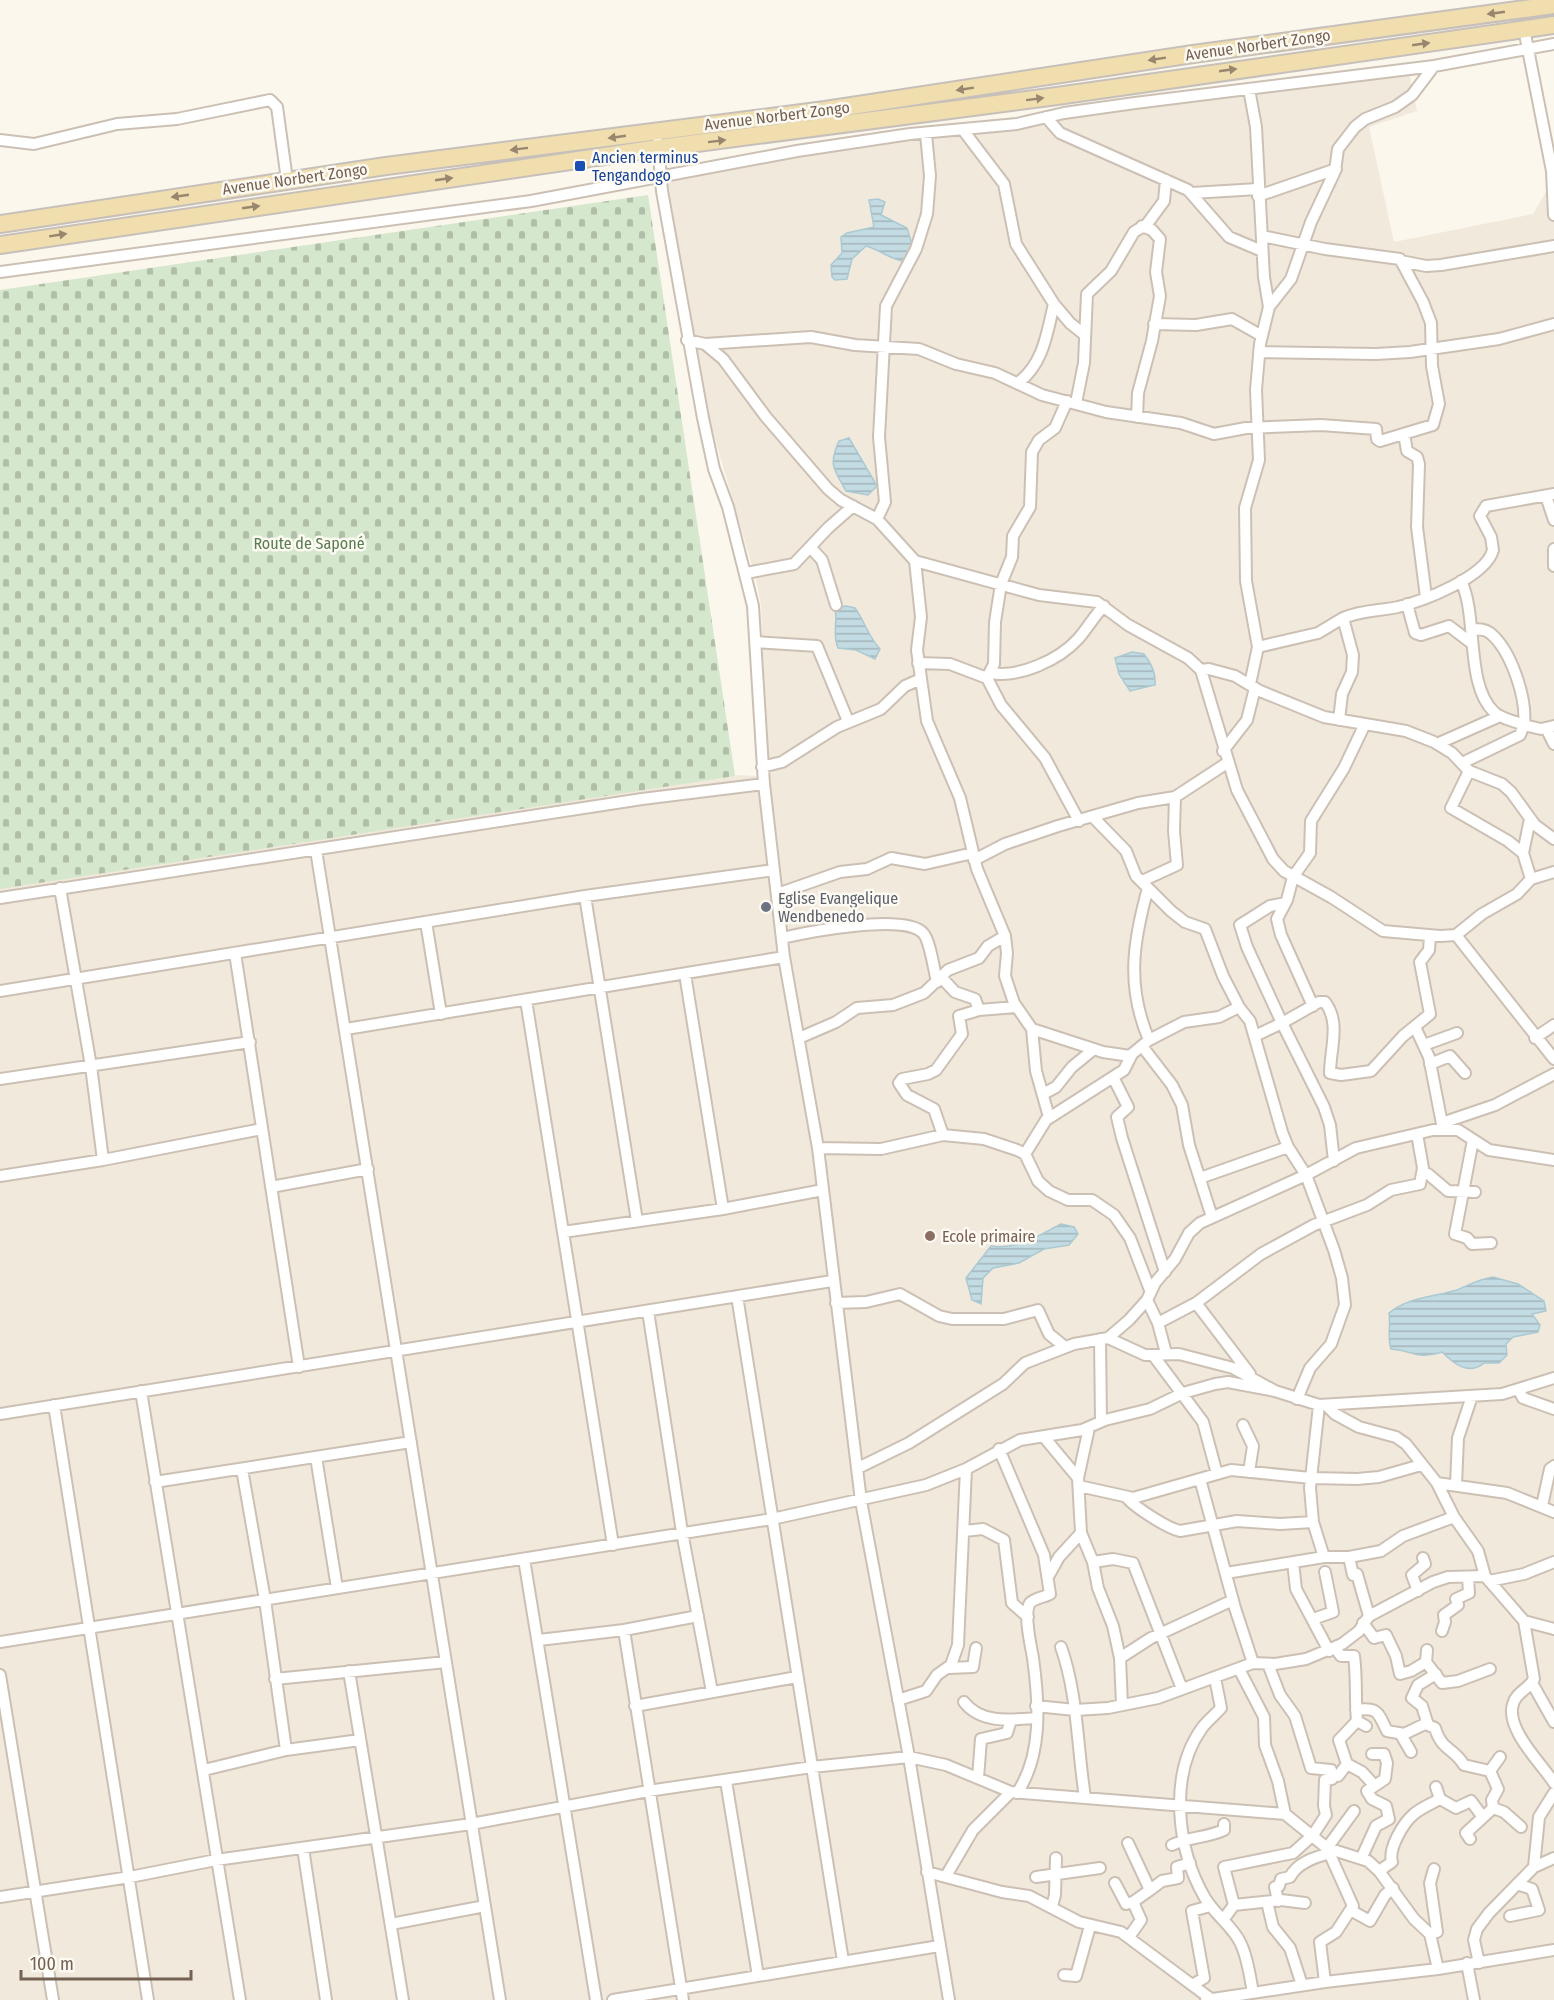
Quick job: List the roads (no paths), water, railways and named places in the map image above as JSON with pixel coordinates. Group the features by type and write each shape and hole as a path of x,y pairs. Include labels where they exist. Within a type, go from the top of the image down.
{"main road":[{"name":"Avenue Norbert Zongo","path":"0,224 287,180 825,110 1193,54 1554,5"},
{"name":"Avenue Norbert Zongo","path":"0,244 659,148 1057,96 1554,25"}],"street":[{"path":"1524,29 1550,161 1554,215"},
{"path":"0,272 531,201 797,151 1017,124 1046,117 1434,66 1554,44"},
{"path":"1269,307 1289,284 1311,222 1336,169 1337,150 1355,128 1412,94 1434,66"},
{"path":"1223,751 1247,720 1258,647 1246,581 1244,533 1246,497 1259,460 1256,390 1259,352 1269,307 1262,251 1256,127 1249,89"},
{"path":"0,140 33,144 117,124 177,119 270,100 277,107 287,180"},
{"path":"1046,117 1060,133 1192,193 1229,237 1262,251"},
{"path":"963,130 1004,184 1016,244 1054,304 1070,323 1085,335"},
{"path":"657,131 660,176 687,340 714,469 746,573 756,642 762,768 784,957 818,1148 832,1281 861,1501 909,1757 949,2000"},
{"path":"877,519 885,502 879,437 886,306 916,249 927,214 930,176 926,134"},
{"path":"1192,193 1258,193 1336,169"},
{"path":"1079,821 1045,758 1006,711 989,676 995,661 994,626 1001,584 1012,559 1014,533 1030,507 1032,452 1039,440 1055,428 1071,402 1083,370 1088,291 1111,271 1134,232 1147,224 1164,201 1166,180"},
{"path":"1137,417 1138,393 1160,296 1156,272 1160,239 1156,233 1142,226"},
{"path":"687,340 705,344 811,337 855,345 919,349 956,364 995,373 1019,382 1042,395 1137,417 1181,423 1214,434 1257,428 1358,426 1376,429 1377,439 1380,441 1433,425 1439,409 1431,349 1432,331 1427,311 1401,261 1396,257 1262,236"},
{"path":"1401,261 1425,266 1441,265 1554,246"},
{"path":"1019,382 1028,375 1046,340 1054,304"},
{"path":"1154,324 1200,324 1232,319 1262,336"},
{"path":"1259,352 1376,354 1431,349 1509,337 1554,324"},
{"path":"705,344 723,359 766,417 828,489 877,519 915,561 1044,596 1088,599 1104,606 1128,625 1188,658 1200,670 1214,710 1223,751 1237,790 1267,849 1279,866 1293,877 1331,897 1383,931 1430,936 1456,935 1482,914 1517,894 1531,879 1554,873"},
{"path":"1404,435 1407,451 1417,457 1419,465 1417,527 1426,597"},
{"path":"1258,647 1324,631 1343,618 1365,610 1407,604 1461,581 1478,571 1492,555 1491,537 1480,516 1486,506 1550,495 1554,520"},
{"path":"746,573 790,566 853,506"},
{"path":"811,548 822,560 836,605"},
{"path":"1554,549 1554,566"},
{"path":"915,561 921,617 917,643 918,663 927,721 960,798 973,856 1005,936 1008,953 1005,976 1016,1007 1032,1029 1036,1071 1049,1117"},
{"path":"1461,581 1466,591 1472,629 1470,642 1485,700 1500,716 1524,724 1550,727 1554,744"},
{"path":"1407,604 1415,633 1421,635 1449,626 1470,642"},
{"path":"918,663 945,663 989,676 1014,673 1055,656 1077,640 1104,606"},
{"path":"1339,720 1341,699 1352,672 1353,655 1343,618"},
{"path":"1472,629 1484,630 1492,634 1512,666 1524,708 1524,724 1520,735 1466,767 1451,808 1508,841 1523,853"},
{"path":"756,642 817,646 849,722"},
{"path":"1200,670 1230,674 1295,706 1339,720 1364,726 1406,731 1437,744 1466,767 1502,784 1511,792 1530,819 1554,839"},
{"path":"762,768 782,762 849,722 881,709 905,686 921,679"},
{"path":"1437,744 1500,716"},
{"path":"1313,1006 1278,924 1278,916 1285,903 1293,877 1310,853 1311,821 1340,775 1364,726"},
{"path":"777,894 840,872 867,869 891,858 925,864 973,856 1138,803 1175,797 1227,763"},
{"path":"0,898 642,799 764,784"},
{"path":"1175,797 1176,865 1145,884 1136,938 1134,995 1145,1043 1176,1093 1183,1109 1189,1144 1212,1217"},
{"path":"1094,818 1126,851 1135,874 1177,916 1203,927 1213,955 1239,1007 1250,1021 1288,1147 1306,1175 1339,1266 1344,1314 1331,1344 1310,1368 1297,1399"},
{"path":"1530,819 1523,853 1531,879"},
{"path":"316,850 332,937 500,2000"},
{"path":"0,991 585,896 774,870"},
{"path":"60,888 91,1066 103,1160"},
{"path":"585,896 637,1221"},
{"path":"1285,903 1270,906 1240,925 1247,947 1282,1023 1324,1107 1330,1125 1334,1161"},
{"path":"426,922 441,1014"},
{"path":"782,938 882,925 914,927 927,939 939,979 955,992 975,999 979,1010"},
{"path":"1456,935 1535,1038 1554,1059"},
{"path":"799,1038 836,1022 857,1008 893,1005 914,997 932,988 951,968 980,958 988,946 1005,936"},
{"path":"1255,1036 1325,1002 1331,1014 1334,1038 1330,1070 1334,1075 1371,1071 1430,1012 1420,964 1429,950 1430,936"},
{"path":"235,953 299,1367"},
{"path":"346,1029 784,957"},
{"path":"685,974 723,1209"},
{"path":"526,1000 613,1545"},
{"path":"943,1135 934,1109 907,1095 899,1082 905,1077 928,1074 939,1068 962,1034 960,1016 979,1010 1016,1007"},
{"path":"1025,1154 1049,1117 1125,1068 1130,1056 1145,1043 1184,1022 1220,1017 1239,1007"},
{"path":"1535,1038 1554,1025"},
{"path":"1414,1027 1424,1045 1430,1064 1443,1126"},
{"path":"1032,1029 1094,1049 1130,1056"},
{"path":"1424,1045 1457,1033"},
{"path":"0,1079 250,1042"},
{"path":"1043,1094 1056,1087 1072,1067 1094,1049"},
{"path":"1430,1064 1450,1056 1465,1073"},
{"path":"858,1468 909,1443 1003,1384 1025,1363 1065,1347 1104,1338 1129,1320 1165,1272 1189,1233 1212,1217 1306,1175 1362,1146 1443,1126 1495,1105 1554,1074"},
{"path":"1113,1077 1128,1107 1117,1117 1122,1138 1165,1272"},
{"path":"1443,1126 1461,1131 1473,1140 1498,1152 1554,1160"},
{"path":"0,1176 103,1160 262,1130"},
{"path":"1158,1323 1196,1303 1261,1254 1322,1221 1367,1205 1392,1190 1420,1184 1423,1174 1417,1134"},
{"path":"818,1148 881,1149 943,1135 984,1138 1025,1154 1038,1181 1048,1191 1068,1200 1092,1200 1114,1215 1127,1232 1166,1353"},
{"path":"1473,1140 1455,1234 1467,1238 1472,1244 1491,1243"},
{"path":"1200,1178 1288,1147"},
{"path":"271,1187 368,1169"},
{"path":"1423,1174 1428,1174 1448,1191 1475,1192"},
{"path":"563,1232 723,1209 823,1190"},
{"path":"0,1414 832,1281"},
{"path":"836,1303 866,1302 900,1294 939,1316 952,1319 1004,1319 1038,1310 1049,1334 1065,1347"},
{"path":"737,1296 843,1961"},
{"path":"1196,1303 1252,1377"},
{"path":"648,1311 682,1532 712,1692"},
{"path":"1104,1338 1139,1353 1153,1355 1166,1353 1205,1360 1252,1377 1275,1391"},
{"path":"1101,1421 1104,1338"},
{"path":"1153,1355 1206,1429 1217,1474"},
{"path":"0,1642 772,1519 861,1501 926,1485 966,1469 999,1449 1020,1440 1089,1428 1101,1421 1150,1409 1183,1394 1222,1382 1275,1391 1323,1405 1472,1396 1518,1389 1554,1378"},
{"path":"1518,1389 1523,1398 1554,1409"},
{"path":"141,1391 240,2000"},
{"path":"1456,1485 1458,1438 1472,1396"},
{"path":"54,1405 148,2000"},
{"path":"1323,1405 1359,1427 1396,1437 1406,1444 1421,1466 1437,1483 1454,1517 1478,1551 1487,1579 1524,1621 1534,1679 1519,1692 1513,1703 1512,1711 1530,1754 1554,1783"},
{"path":"1323,1405 1311,1478 1310,1503 1313,1522 1324,1557"},
{"path":"1243,1425 1253,1446 1249,1472"},
{"path":"1089,1428 1079,1482 1081,1533 1093,1562 1098,1588 1113,1626 1120,1658 1122,1705"},
{"path":"1044,1437 1079,1482 1127,1498 1140,1511 1154,1516 1177,1531 1189,1532 1237,1521 1313,1522"},
{"path":"155,1482 411,1442"},
{"path":"946,1876 973,1830 1014,1793 1031,1767 1036,1706 1028,1617 1030,1602 1050,1594 1049,1575 1044,1555 999,1449"},
{"path":"316,1457 337,1588"},
{"path":"1127,1498 1231,1470 1311,1478 1379,1477 1421,1466"},
{"path":"1542,1506 1550,1469 1554,1466"},
{"path":"242,1469 265,1600 286,1750"},
{"path":"949,1668 959,1641 966,1469"},
{"path":"1200,1479 1253,1663"},
{"path":"1437,1483 1507,1493 1554,1512"},
{"path":"1226,1573 1324,1557 1349,1557 1382,1551 1403,1536 1454,1517"},
{"path":"964,1531 983,1529 1004,1540 1012,1603 1028,1617"},
{"path":"1049,1575 1059,1557 1081,1533"},
{"path":"1349,1557 1353,1575 1357,1574 1363,1588 1366,1620 1374,1638 1386,1635 1396,1656 1400,1674 1411,1671 1426,1662"},
{"path":"1418,1591 1412,1575 1425,1564 1423,1558"},
{"path":"524,1559 596,2000"},
{"path":"1093,1562 1119,1559 1133,1563 1182,1689"},
{"path":"1293,1562 1296,1589 1332,1650 1341,1656 1354,1656 1360,1719"},
{"path":"1036,1706 1092,1710 1122,1705 1182,1689 1253,1663 1297,1662 1332,1650 1359,1631 1366,1620 1439,1579 1468,1577 1487,1579 1524,1574 1554,1562"},
{"path":"1313,1619 1333,1612 1325,1572"},
{"path":"1442,1631 1445,1622 1444,1615 1458,1605 1456,1599 1469,1593 1468,1577"},
{"path":"1120,1658 1160,1634 1233,1599"},
{"path":"539,1640 624,1630 698,1616"},
{"path":"1524,1621 1554,1629"},
{"path":"624,1630 682,1994"},
{"path":"1061,1647 1068,1666 1075,1710 1077,1752 1085,1797"},
{"path":"898,1700 923,1693 937,1675 949,1668 973,1667 976,1648"},
{"path":"1427,1650 1426,1662 1442,1683 1458,1681 1490,1669"},
{"path":"275,1679 446,1662"},
{"path":"1268,1664 1280,1695 1284,1697 1295,1716 1311,1768 1331,1770 1332,1776"},
{"path":"1239,1669 1264,1716 1265,1745 1281,1790 1285,1814"},
{"path":"350,1671 403,2000"},
{"path":"1436,1674 1418,1685 1412,1698 1422,1706 1427,1723 1435,1728 1440,1743 1459,1756 1464,1765 1490,1771"},
{"path":"0,1675 53,2000"},
{"path":"635,1706 797,1677"},
{"path":"1215,1678 1221,1708 1202,1729 1195,1741 1185,1772 1179,1807 1183,1840 1197,1883 1210,1906 1241,1943 1253,1993"},
{"path":"1532,1683 1554,1722"},
{"path":"964,1702 973,1713 1011,1720 1036,1718"},
{"path":"1374,1785 1362,1772 1347,1764 1339,1740 1370,1708 1381,1715 1388,1731 1401,1733 1427,1723"},
{"path":"978,1778 981,1739 1007,1733 1011,1720"},
{"path":"1401,1733 1411,1752"},
{"path":"204,1770 286,1750 360,1740"},
{"path":"1361,1859 1376,1826 1389,1818 1386,1806 1372,1799 1367,1791 1385,1779 1388,1763 1384,1754 1372,1754"},
{"path":"0,1897 130,1877 216,1860 471,1824 563,1805 648,1791 812,1767 909,1757 946,1765 1014,1793 1085,1797 1179,1807 1244,1809 1285,1814 1313,1835 1328,1850 1352,1900 1352,1911 1336,1932 1320,1942 1325,1982"},
{"path":"1490,1771 1500,1757"},
{"path":"1234,1905 1224,1867 1293,1853 1313,1835 1326,1815 1325,1780 1338,1776 1347,1764"},
{"path":"1490,1771 1498,1788 1492,1800 1493,1808"},
{"path":"726,1781 758,1976"},
{"path":"1436,1787 1440,1799 1456,1808 1471,1801 1482,1816"},
{"path":"1534,1868 1539,1817 1554,1792"},
{"path":"1379,1871 1392,1862 1390,1855 1403,1826 1414,1813 1440,1799"},
{"path":"1470,1839 1466,1833 1493,1808"},
{"path":"1493,1808 1504,1812 1521,1827"},
{"path":"1302,1985 1290,1948 1273,1927 1275,1887 1279,1886 1281,1879 1290,1877 1294,1870 1328,1850 1354,1811"},
{"path":"1172,1845 1183,1840 1204,1839 1224,1830 1224,1824"},
{"path":"1128,1844 1150,1890"},
{"path":"303,1848 326,2000"},
{"path":"1328,1850 1368,1861 1379,1871 1414,1919 1430,1934 1438,1969"},
{"path":"1052,1906 1056,1858"},
{"path":"1479,1963 1474,1940 1477,1929 1534,1868 1554,1858"},
{"path":"1115,1883 1126,1904 1133,1902 1162,1881 1178,1878 1177,1867 1190,1863"},
{"path":"1036,1877 1100,1868"},
{"path":"1430,1934 1437,1932 1430,1883 1434,1869"},
{"path":"927,1872 994,1890 1029,1896 1090,1926 1111,1928 1129,1937 1164,1965 1194,1984 1209,2000 1302,1985 1438,1969 1554,1950"},
{"path":"1510,1916 1539,1910 1532,1889 1517,1884"},
{"path":"1352,1911 1370,1921 1385,1895 1393,1888"},
{"path":"1223,1920 1234,1905 1273,1901 1305,1903"},
{"path":"1129,1937 1141,1920 1133,1902"},
{"path":"391,1924 485,1906"},
{"path":"1194,1984 1204,1978 1192,1911 1210,1906"},
{"path":"1064,1975 1076,1976 1090,1926"},
{"path":"613,2000 682,1994 758,1976 939,1946"},
{"path":"1467,1963 1474,2000"}],"water":[{"path":"878,199 885,202 881,215 907,228 914,251 908,262 897,260 866,246 852,259 847,279 835,280 832,277 831,265 842,253 841,237 847,233 874,227 869,200"},
{"path":"849,438 877,486 868,495 846,491 834,467 834,456 839,441"},
{"path":"846,606 855,608 880,649 875,659 856,650 838,648 835,638 835,608"},
{"path":"1132,652 1144,654 1147,658 1154,673 1155,685 1130,691 1119,674 1115,658"},
{"path":"1061,1224 1074,1227 1078,1234 1069,1245 1044,1249 1019,1263 993,1268 983,1278 981,1304 972,1300 966,1278 991,1246 1019,1244"},
{"path":"1493,1277 1518,1284 1544,1301 1546,1311 1532,1314 1540,1325 1538,1332 1513,1337 1506,1344 1507,1355 1499,1363 1484,1363 1478,1367 1467,1368 1452,1361 1442,1352 1420,1355 1391,1349 1389,1313 1396,1308"}],"place":[{"name":"Ancien terminus Tengandogo","path":"580,166"},
{"name":"Eglise Evangelique Wendbenedo","path":"766,907"},
{"name":"Ecole primaire","path":"930,1236"}],"park label":[{"name":"Route de Saponé","path":"309,543"}]}
